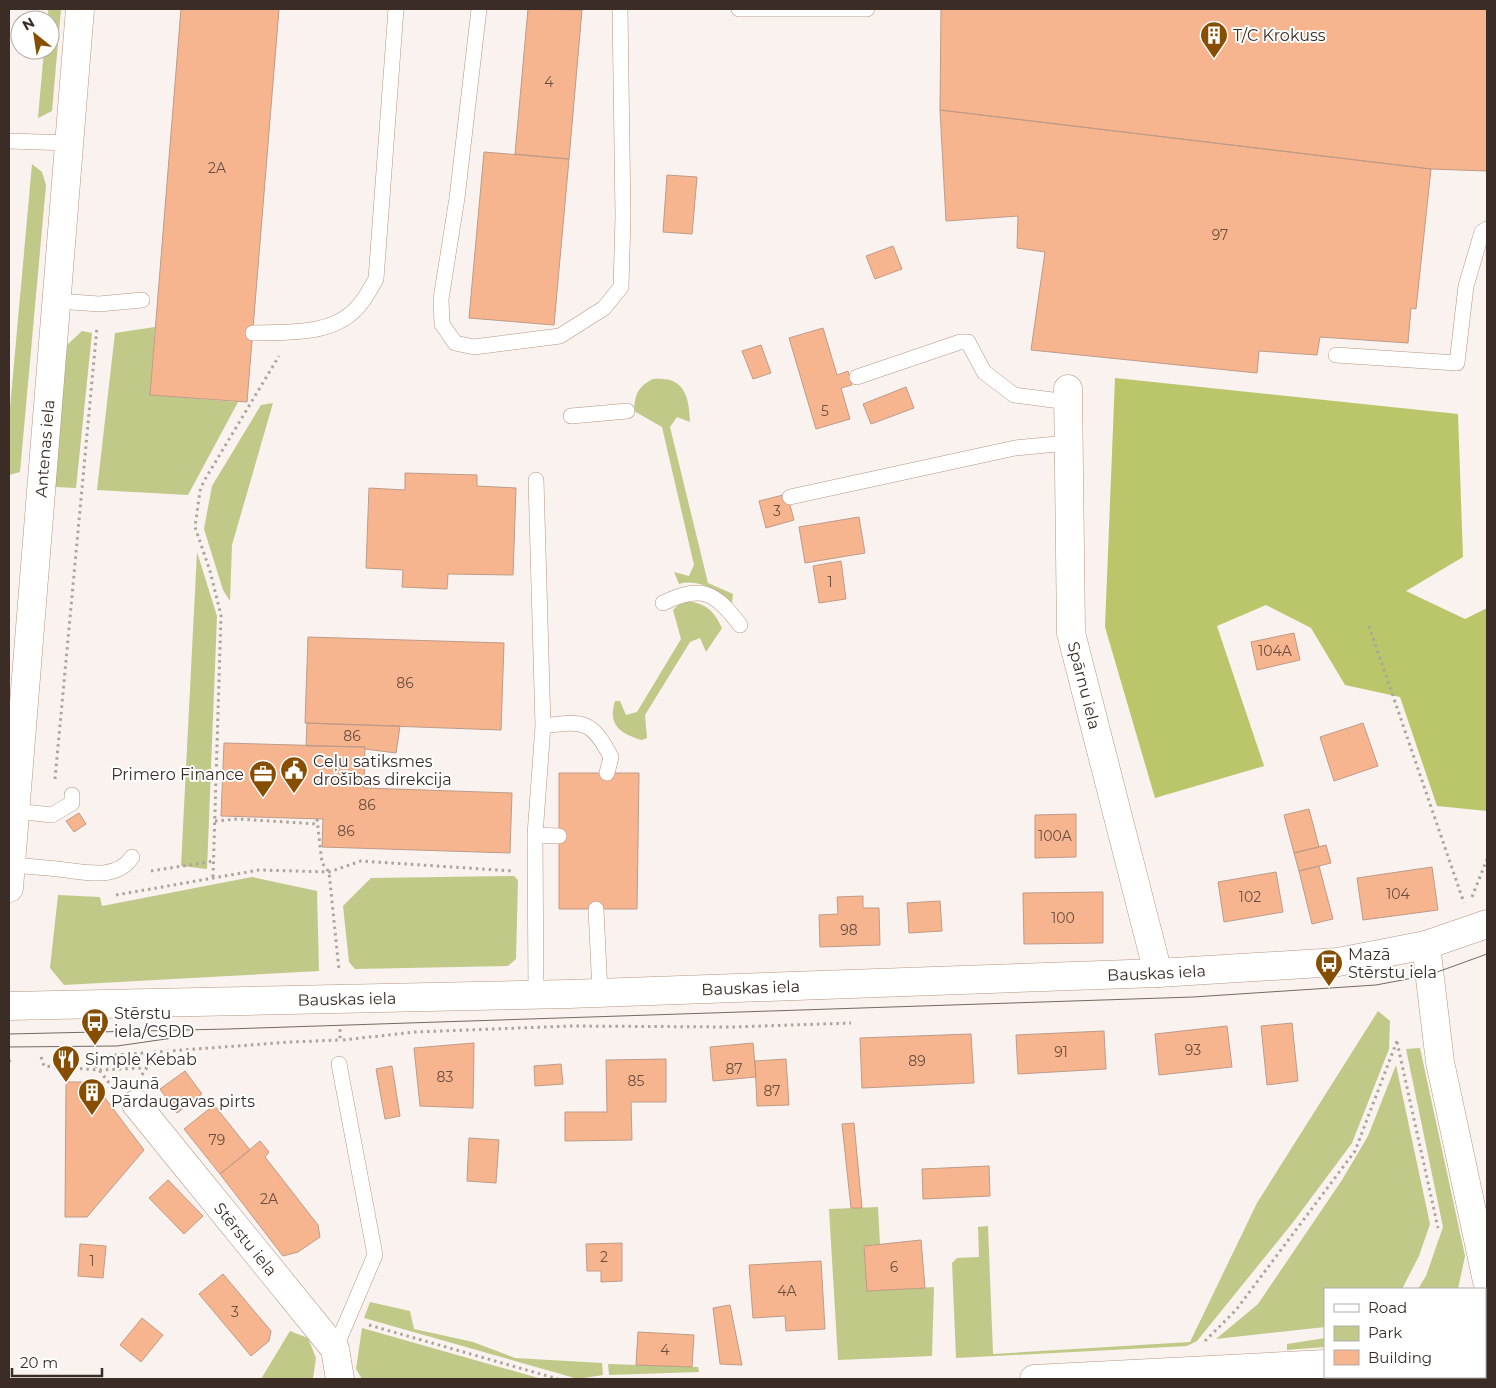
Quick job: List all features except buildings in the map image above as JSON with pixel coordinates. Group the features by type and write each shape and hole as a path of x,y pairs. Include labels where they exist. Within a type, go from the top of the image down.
{"street":[{"name":"Antenas iela","path":"10,877 80,9"},
{"name":"Spārnu iela","path":"1068,396 1071,633 1158,973"},
{"name":"Bauskas iela","path":"9,1006 340,1013 536,995 1158,973 1338,962 1426,945 1477,917"},
{"path":"1426,945 1440,1062 1483,1279"},
{"name":"Stērstu iela","path":"136,1104 335,1349 340,1379"},
{"path":"1034,1379 1223,1375 1324,1364"},
{"path":"1277,1368 1308,1379"}],"lane":[{"path":"253,333 316,330 340,321 361,304 376,279 396,9"},
{"path":"479,9 457,198 441,298 442,324 455,344 474,347 560,336 604,308 621,287 623,217 620,9"},
{"path":"739,9 867,9"},
{"path":"9,141 70,143"},
{"path":"1336,356 1457,363 1466,286 1482,232 1487,229"},
{"path":"57,301 99,304 142,300"},
{"path":"857,377 960,342 968,342 984,372 1014,395 1068,396"},
{"path":"570,416 627,411"},
{"path":"790,497 1016,448 1068,443"},
{"path":"536,480 543,726 535,835 536,995"},
{"path":"663,603 683,594 707,594 726,607 740,625"},
{"path":"543,726 577,722 600,734 611,757 607,774"},
{"path":"15,811 52,815 72,803 72,795"},
{"path":"535,835 559,836"},
{"path":"10,877 93,874 113,871 129,862 132,857"},
{"path":"596,909 600,992"},
{"path":"335,1349 375,1255 340,1064"}],"path":[{"path":"52,815 99,304"},
{"path":"214,878 221,616 210,571 195,527 200,491 293,332"},
{"path":"1369,626 1477,917"},
{"path":"215,821 238,819 318,824"},
{"path":"317,819 322,863 330,872 340,1013 340,1040"},
{"path":"1477,917 1487,859"},
{"path":"171,868 214,861"},
{"path":"151,888 259,870 330,872 361,862 522,872"},
{"path":"136,1104 121,1099 89,1057 340,1040 415,1032 570,1026 733,1027 851,1023"},
{"path":"1198,1348 1236,1310 1355,1151 1397,1042 1438,1228"},
{"path":"40,1057 44,1066 98,1070 146,1068 156,1052"},
{"path":"9,1062 11,1057"},
{"path":"349,1319 558,1379"}],"green space":[{"path":"61,9 60,20 60,10 48,10"},
{"path":"43,60 56,60 52,111 38,118"},
{"path":"32,164 42,172 46,185 20,472 9,475 9,419"},
{"path":"155,327 150,395 238,402 188,495 97,490 115,333"},
{"path":"82,331 92,333 76,488 55,487 67,345"},
{"path":"1115,378 1458,414 1463,557 1406,591 1465,619 1487,608 1487,811 1437,806 1400,697 1345,685 1311,628 1266,605 1217,626 1264,766 1155,798 1105,627"},
{"path":"653,379 663,379 678,384 686,396 690,422 677,417 670,427 708,583 733,594 732,603 714,590 701,584 679,584 674,572 689,576 694,565 662,427 634,411 635,400 640,388"},
{"path":"273,403 232,545 230,601 223,590 204,529 212,486 261,405"},
{"path":"197,552 217,616 207,869 181,866"},
{"path":"686,601 709,609 722,628 706,652 700,638 690,642 645,715 647,738 642,740 635,738 623,732 615,723 613,710 615,701 620,701 626,715 637,712 681,639 673,610 680,603"},
{"path":"514,876 518,880 516,959 508,966 355,969 349,962 343,906 371,878"},
{"path":"252,877 317,891 319,971 64,985 50,968 58,895 100,897 102,906"},
{"path":"1378,1011 1390,1021 1389,1049 1352,1143 1294,1221 1197,1341 1187,1346 956,1358 952,1263 957,1258 979,1257 978,1227 988,1226 993,1354 1190,1342 1257,1203"},
{"path":"1420,1048 1465,1256 1458,1288 1419,1288 1426,1276 1443,1227 1406,1049"},
{"path":"1396,1065 1430,1224 1419,1256 1403,1288 1324,1288 1324,1327 1216,1339 1258,1304 1342,1180 1368,1136"},
{"path":"878,1207 880,1244 864,1246 867,1291 934,1287 932,1356 838,1360 829,1209"},
{"path":"370,1302 410,1311 414,1329 473,1342 515,1358 602,1363 603,1375 578,1379 364,1318"},
{"path":"362,1328 542,1379 362,1379 356,1369"},
{"path":"290,1331 308,1338 316,1358 313,1379 261,1379"},
{"path":"1324,1338 1324,1347 1287,1350 1287,1344"},
{"path":"608,1364 698,1367 699,1372 609,1375"},
{"path":"1486,1366 1487,1379 1384,1379 1486,1378"}],"tram line":[{"path":"9,1034 228,1029 1193,997 1376,985 1429,975 1487,954"},
{"path":"9,1047 117,1046 194,1035"}],"place":[{"name":"T/C Krokuss","path":"1214,59"},
{"name":"Ceļu satiksmes drošības direkcija","path":"294,794"},
{"name":"Primero Finance","path":"263,798"},
{"name":"Mazā Stērstu iela","path":"1329,987"},
{"name":"Stērstu iela/CSDD","path":"95,1046"},
{"name":"Simple Kebab","path":"66,1083"},
{"name":"Jaunā Pārdaugavas pirts","path":"92,1116"}]}
